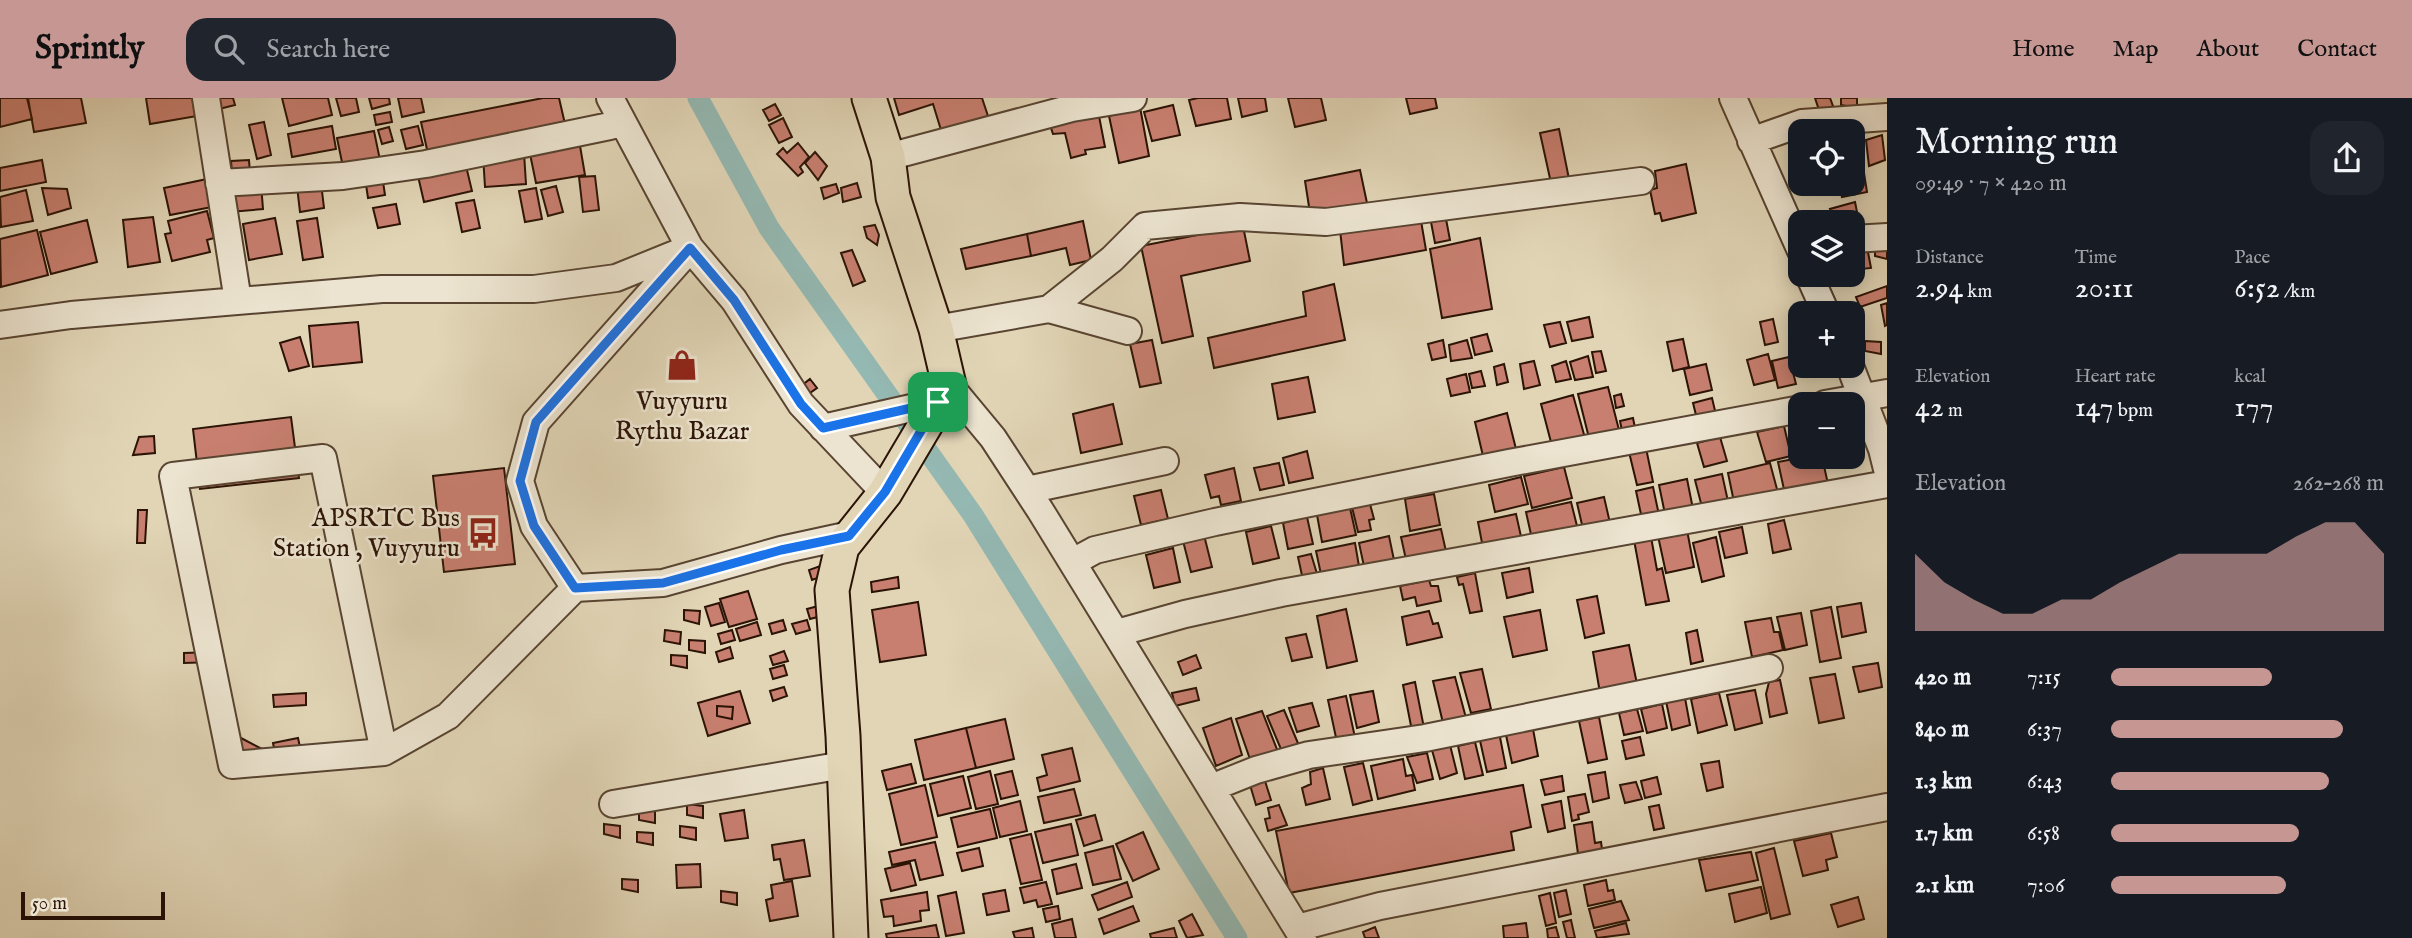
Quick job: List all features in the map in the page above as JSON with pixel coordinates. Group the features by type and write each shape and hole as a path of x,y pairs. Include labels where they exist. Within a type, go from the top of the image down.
{"main road":[{"path":"850,98 872,159 894,197"},
{"path":"851,938 844,765 832,590 842,547 885,492 943,394 936,329 894,197 888,158 869,98"}],"street":[{"path":"206,98 238,301"},
{"path":"610,98 690,248 734,300 801,404 885,492"},
{"path":"888,158 1072,108 1133,98"},
{"path":"1733,98 1788,220"},
{"path":"1751,141 1801,123 1887,117"},
{"path":"219,183 343,176 426,164 610,126"},
{"path":"1049,309 1112,259 1145,226 1240,217 1326,222 1641,181"},
{"path":"1865,238 1887,237"},
{"path":"0,325 113,304 238,301 382,289 534,289 616,278 690,248"},
{"path":"575,588 534,526 520,481 536,422 690,248"},
{"path":"936,329 1049,309 1128,331"},
{"path":"1865,396 1887,393"},
{"path":"823,428 943,394 993,439 1073,562 1300,933 1380,906 1887,807"},
{"path":"1865,407 1882,449 1887,470"},
{"path":"1073,562 1095,550 1215,522 1509,463 1788,412"},
{"path":"384,752 323,458 173,476 232,765 384,752 448,716 575,588 663,583 781,550 849,536"},
{"path":"1027,489 1164,461"},
{"path":"1117,633 1185,614 1308,588 1887,484"},
{"path":"1212,788 1256,770 1309,755 1425,738 1769,668"},
{"path":"613,804 844,765"}],"building":[{"path":"0,98 27,98 32,119 0,127"},
{"path":"28,98 81,98 86,123 34,132"},
{"path":"146,98 200,98 203,115 150,124"},
{"path":"212,98 233,98 235,105 215,110"},
{"path":"282,98 328,98 332,115 289,126"},
{"path":"336,98 356,98 359,112 341,116"},
{"path":"369,98 389,98 390,104 372,109"},
{"path":"398,98 421,98 424,112 402,117"},
{"path":"543,98 559,98 565,124 428,154 421,122"},
{"path":"894,98 982,98 988,116 941,130 933,104 899,115"},
{"path":"1227,98 1231,119 1196,126 1189,100"},
{"path":"1238,98 1265,98 1267,111 1242,117"},
{"path":"1288,98 1321,98 1326,120 1295,127"},
{"path":"1406,98 1435,98 1437,108 1410,114"},
{"path":"1815,98 1830,98 1833,106 1820,113"},
{"path":"1841,98 1857,98 1857,108 1841,105"},
{"path":"775,104 781,115 769,121 763,110"},
{"path":"1173,105 1180,135 1152,141 1144,112"},
{"path":"1140,107 1149,156 1119,163 1109,116"},
{"path":"390,112 392,122 376,125 374,115"},
{"path":"1099,116 1105,147 1085,150 1086,154 1071,158 1065,133 1053,134 1050,125"},
{"path":"783,118 792,137 779,143 769,125"},
{"path":"264,122 271,155 257,159 249,125"},
{"path":"332,126 336,149 292,157 288,134"},
{"path":"418,126 423,145 406,149 401,130"},
{"path":"389,127 393,141 382,144 378,130"},
{"path":"1559,129 1569,179 1551,183 1540,133"},
{"path":"374,131 381,165 344,172 337,138"},
{"path":"1882,135 1885,160 1869,166 1866,140"},
{"path":"579,140 585,175 536,183 529,149"},
{"path":"798,143 809,157 800,167 803,172 798,176 777,154 783,148 787,153"},
{"path":"815,152 827,166 818,180 805,163"},
{"path":"524,153 526,184 485,187 483,155"},
{"path":"42,160 46,182 0,191 0,168"},
{"path":"249,160 250,173 232,174 231,161"},
{"path":"1686,164 1696,213 1662,221 1660,213 1655,214 1650,190 1657,188 1655,171"},
{"path":"466,166 472,191 424,202 418,176"},
{"path":"1360,170 1367,203 1310,213 1305,181"},
{"path":"382,175 385,195 368,198 365,178"},
{"path":"595,176 599,210 583,212 579,177"},
{"path":"207,179 212,207 170,215 164,188"},
{"path":"321,183 324,208 300,212 297,186"},
{"path":"857,183 861,197 843,202 841,188"},
{"path":"261,184 263,209 230,212 227,187"},
{"path":"836,184 839,193 824,199 821,188"},
{"path":"556,186 563,212 548,216 541,190"},
{"path":"42,188 67,189 71,208 48,215"},
{"path":"536,188 542,219 525,222 519,191"},
{"path":"26,190 33,221 1,227 0,197"},
{"path":"474,200 480,228 462,232 456,203"},
{"path":"1855,202 1857,210 1831,210"},
{"path":"396,204 400,224 378,228 373,208"},
{"path":"207,211 214,238 207,240 210,252 172,261 165,234 171,233 168,221"},
{"path":"1420,215 1426,250 1344,265 1340,230"},
{"path":"153,217 160,262 128,267 123,220"},
{"path":"275,218 282,254 249,260 243,224"},
{"path":"317,218 323,257 303,260 297,221"},
{"path":"1446,219 1450,240 1435,243 1431,222"},
{"path":"87,220 97,262 51,274 40,232"},
{"path":"1083,221 1091,260 1070,265 1066,248 1031,256 1027,234"},
{"path":"875,225 879,235 877,245 867,238 864,227"},
{"path":"1243,226 1250,261 1181,276 1193,336 1162,343 1141,246"},
{"path":"37,230 48,275 1,287 0,239"},
{"path":"1027,234 1031,256 966,269 961,249"},
{"path":"1480,238 1492,309 1442,318 1430,249"},
{"path":"1875,246 1887,247 1887,259 1875,256"},
{"path":"1867,247 1871,268 1865,269"},
{"path":"852,250 865,281 853,286 841,253"},
{"path":"1334,284 1345,340 1214,368 1208,338 1306,316 1303,292"},
{"path":"1887,286 1887,298 1865,305 1865,301 1858,301 1856,297"},
{"path":"1887,303 1887,325 1885,326 1881,305"},
{"path":"1589,317 1593,337 1572,341 1567,322"},
{"path":"1773,319 1778,342 1765,345 1760,322"},
{"path":"358,322 362,362 313,367 309,326"},
{"path":"1560,322 1566,343 1550,347 1544,325"},
{"path":"1487,334 1492,351 1475,355 1471,338"},
{"path":"300,337 309,366 289,371 280,343"},
{"path":"1683,339 1689,367 1673,371 1667,342"},
{"path":"1152,340 1161,383 1140,387 1130,344"},
{"path":"1443,340 1446,357 1432,360 1428,344"},
{"path":"1467,340 1472,358 1451,361 1449,345"},
{"path":"1865,341 1881,342 1881,354 1865,351"},
{"path":"1601,351 1606,371 1596,373 1592,352"},
{"path":"1768,354 1775,380 1754,385 1747,360"},
{"path":"1588,356 1593,377 1575,380 1570,362"},
{"path":"1788,357 1788,378 1794,378 1796,384 1778,388 1772,361"},
{"path":"1534,361 1540,385 1524,389 1520,364"},
{"path":"1566,361 1571,379 1556,382 1552,366"},
{"path":"1504,364 1508,382 1497,385 1494,367"},
{"path":"1706,364 1712,390 1690,395 1684,369"},
{"path":"1481,371 1485,386 1472,388 1469,374"},
{"path":"1466,374 1470,392 1451,396 1447,379"},
{"path":"1308,377 1315,412 1278,419 1272,384"},
{"path":"810,379 817,388 807,395 801,386"},
{"path":"1608,387 1619,430 1589,438 1578,394"},
{"path":"1621,394 1624,406 1616,408 1614,396"},
{"path":"1573,395 1585,438 1552,446 1541,404"},
{"path":"1712,398 1716,415 1697,419 1693,403"},
{"path":"1113,404 1122,444 1081,453 1073,414"},
{"path":"1507,413 1516,449 1483,456 1475,422"},
{"path":"291,417 299,478 200,489 193,429"},
{"path":"1633,418 1635,428 1622,431 1620,421"},
{"path":"1784,426 1788,457 1766,462 1757,432"},
{"path":"154,436 155,453 133,455 139,437"},
{"path":"1720,437 1727,461 1704,467 1697,443"},
{"path":"1646,448 1653,482 1637,485 1629,452"},
{"path":"1307,451 1313,478 1289,483 1283,458"},
{"path":"1788,460 1788,469 1825,469 1828,484 1785,494 1778,462"},
{"path":"1279,463 1284,485 1260,490 1254,468"},
{"path":"1770,463 1778,493 1734,502 1728,473"},
{"path":"1564,467 1572,498 1532,508 1524,476"},
{"path":"504,468 515,564 444,572 433,476"},
{"path":"1234,468 1241,501 1221,505 1219,496 1211,498 1205,475"},
{"path":"1722,474 1729,506 1703,511 1695,480"},
{"path":"1521,477 1528,504 1495,512 1489,485"},
{"path":"1687,479 1693,509 1665,514 1659,485"},
{"path":"1653,487 1659,515 1642,519 1636,491"},
{"path":"1161,490 1168,519 1141,525 1134,496"},
{"path":"1434,494 1440,525 1410,531 1405,499"},
{"path":"1604,497 1610,523 1583,529 1577,503"},
{"path":"1571,502 1578,530 1532,539 1526,512"},
{"path":"1370,504 1374,519 1369,520 1371,530 1358,532 1352,507"},
{"path":"1350,508 1356,535 1322,542 1317,515"},
{"path":"138,510 147,510 145,543 137,543"},
{"path":"1516,514 1522,541 1483,548 1478,522"},
{"path":"1307,517 1313,544 1288,549 1283,523"},
{"path":"1784,520 1791,549 1773,553 1768,524"},
{"path":"1271,526 1279,558 1253,564 1246,532"},
{"path":"1742,527 1747,553 1725,558 1719,532"},
{"path":"1441,529 1447,556 1407,564 1401,537"},
{"path":"1687,530 1694,567 1666,573 1658,536"},
{"path":"1204,535 1212,567 1191,572 1183,541"},
{"path":"1389,536 1395,565 1365,571 1359,543"},
{"path":"1651,537 1657,570 1662,568 1669,601 1646,605 1634,540"},
{"path":"1716,537 1724,576 1702,582 1693,543"},
{"path":"1355,543 1360,572 1322,579 1316,551"},
{"path":"1173,548 1180,582 1154,588 1146,555"},
{"path":"1311,554 1318,577 1303,580 1298,557"},
{"path":"823,565 826,575 812,580 809,570"},
{"path":"1529,568 1533,592 1507,598 1502,573"},
{"path":"1475,573 1482,611 1470,613 1463,584 1459,585 1457,577"},
{"path":"898,577 899,588 872,592 871,582"},
{"path":"1429,580 1431,586 1438,586 1441,601 1417,606 1415,597 1403,600 1400,586"},
{"path":"748,591 757,619 729,627 720,599"},
{"path":"1597,596 1604,633 1585,638 1577,600"},
{"path":"918,602 926,655 880,662 872,610"},
{"path":"719,603 725,622 711,626 705,607"},
{"path":"1861,603 1866,632 1842,637 1837,607"},
{"path":"822,605 825,615 810,619 807,609"},
{"path":"1831,607 1841,658 1820,662 1811,611"},
{"path":"1346,609 1357,661 1327,668 1317,616"},
{"path":"684,610 700,611 699,624 684,620"},
{"path":"1540,610 1547,650 1513,657 1504,617"},
{"path":"1429,611 1433,624 1438,623 1442,637 1407,645 1402,617"},
{"path":"1801,613 1807,645 1785,650 1777,617"},
{"path":"1771,618 1774,632 1779,632 1783,650 1752,657 1745,622"},
{"path":"783,620 786,630 772,634 769,624"},
{"path":"807,620 810,630 796,634 792,624"},
{"path":"757,622 761,635 740,641 736,629"},
{"path":"665,630 681,632 680,644 664,641"},
{"path":"732,630 735,640 721,644 718,634"},
{"path":"1697,630 1703,661 1691,664 1686,633"},
{"path":"1306,634 1312,657 1292,661 1286,638"},
{"path":"689,640 705,641 705,653 689,650"},
{"path":"1629,645 1637,684 1600,693 1593,652"},
{"path":"730,647 733,658 719,662 716,652"},
{"path":"784,651 788,661 773,665 770,656"},
{"path":"214,652 215,662 184,663 184,653"},
{"path":"671,655 687,656 687,668 671,665"},
{"path":"1196,655 1201,668 1183,675 1178,662"},
{"path":"1878,663 1882,687 1859,692 1853,667"},
{"path":"784,665 787,675 773,679 770,669"},
{"path":"1482,669 1491,709 1471,713 1460,673"},
{"path":"1835,674 1844,718 1819,723 1810,678"},
{"path":"1455,677 1466,718 1443,723 1433,681"},
{"path":"1780,680 1787,713 1770,717 1766,694 1769,682"},
{"path":"1415,682 1424,728 1412,731 1403,685"},
{"path":"784,687 787,696 773,701 770,691"},
{"path":"1196,688 1199,700 1175,706 1172,693"},
{"path":"1755,690 1762,723 1735,730 1727,695"},
{"path":"740,691 750,723 708,736 698,703"},
{"path":"1373,691 1379,722 1357,728 1350,695"},
{"path":"306,693 306,705 274,707 273,695"},
{"path":"1719,693 1727,725 1698,733 1691,699"},
{"path":"1346,696 1356,742 1338,747 1328,700"},
{"path":"1685,698 1690,725 1672,730 1666,701"},
{"path":"1312,703 1319,726 1297,732 1289,708"},
{"path":"1662,704 1667,728 1647,733 1641,709"},
{"path":"717,706 733,707 732,719 717,716"},
{"path":"1637,709 1643,731 1624,735 1619,713"},
{"path":"1284,710 1300,748 1283,754 1267,716"},
{"path":"1262,711 1278,752 1251,762 1236,719"},
{"path":"1599,717 1607,759 1588,763 1579,721"},
{"path":"1231,718 1242,755 1216,766 1203,728"},
{"path":"1005,719 1014,759 976,768 966,728"},
{"path":"966,728 976,768 924,780 915,740"},
{"path":"1533,729 1538,756 1512,763 1506,735"},
{"path":"1499,732 1506,768 1487,772 1479,736"},
{"path":"1640,737 1644,755 1626,759 1622,741"},
{"path":"241,738 264,750 258,761 235,749"},
{"path":"298,738 300,747 275,753 273,743"},
{"path":"1475,742 1483,775 1465,779 1458,746"},
{"path":"1450,745 1457,773 1440,779 1432,750"},
{"path":"1072,748 1080,781 1040,791 1037,778 1047,775 1042,755"},
{"path":"1427,753 1433,779 1417,783 1407,757"},
{"path":"1403,759 1406,776 1412,775 1415,790 1378,799 1371,766"},
{"path":"1719,761 1723,787 1707,791 1701,764"},
{"path":"1363,763 1372,800 1353,805 1344,767"},
{"path":"911,764 916,783 887,790 882,771"},
{"path":"1323,768 1330,799 1306,805 1302,788 1311,784 1310,772"},
{"path":"990,771 998,804 976,809 968,777"},
{"path":"1012,771 1018,795 1001,799 995,775"},
{"path":"1605,772 1609,798 1593,802 1588,775"},
{"path":"963,776 971,808 938,816 930,784"},
{"path":"1562,776 1564,791 1545,795 1541,780"},
{"path":"1657,777 1661,794 1645,798 1641,781"},
{"path":"1265,781 1271,800 1256,805 1250,785"},
{"path":"1636,782 1642,799 1625,803 1620,785"},
{"path":"925,785 937,837 901,845 889,794"},
{"path":"1523,785 1531,827 1511,832 1514,850 1289,893 1276,831"},
{"path":"1074,789 1081,815 1044,823 1038,797"},
{"path":"1585,794 1589,812 1578,815 1579,819 1572,821 1568,797"},
{"path":"1020,801 1027,831 1000,837 993,808"},
{"path":"1561,801 1565,828 1548,832 1542,805"},
{"path":"687,804 703,806 703,818 687,815"},
{"path":"1279,805 1287,825 1268,831 1265,819 1270,818 1268,808"},
{"path":"1659,805 1664,828 1654,830 1649,807"},
{"path":"990,809 997,838 958,847 951,818"},
{"path":"639,810 655,811 655,823 639,820"},
{"path":"744,810 748,838 725,841 720,814"},
{"path":"1095,815 1102,840 1084,846 1076,820"},
{"path":"1592,822 1595,843 1601,842 1603,856 1579,861 1574,825"},
{"path":"604,824 620,826 620,838 604,834"},
{"path":"1071,824 1078,855 1043,863 1035,832"},
{"path":"680,826 696,828 696,840 680,837"},
{"path":"637,832 653,833 653,845 637,842"},
{"path":"1143,832 1159,869 1133,881 1116,844"},
{"path":"1831,833 1837,857 1826,860 1828,870 1803,876 1794,841"},
{"path":"1031,834 1042,880 1021,884 1010,839"},
{"path":"804,840 810,876 784,880 780,859 774,860 772,845"},
{"path":"935,842 943,875 920,880 915,860 892,865 889,852"},
{"path":"1113,846 1121,879 1093,885 1085,853"},
{"path":"979,848 983,866 962,871 957,853"},
{"path":"1774,848 1790,914 1771,919 1756,853"},
{"path":"1751,852 1758,880 1706,891 1699,860"},
{"path":"910,863 916,885 891,891 885,869"},
{"path":"700,864 701,887 677,888 676,865"},
{"path":"1076,864 1082,888 1057,894 1052,870"},
{"path":"622,879 638,880 638,892 622,889"},
{"path":"1606,880 1608,891 1613,890 1615,900 1588,906 1584,885"},
{"path":"792,881 798,916 770,921 766,900 773,898 771,885"},
{"path":"1046,882 1052,904 1038,907 1036,900 1024,903 1020,888"},
{"path":"1127,882 1132,897 1098,910 1092,895"},
{"path":"1761,887 1767,913 1735,922 1729,894"},
{"path":"1005,890 1009,911 987,915 983,894"},
{"path":"1566,890 1571,914 1559,917 1554,893"},
{"path":"721,891 737,893 737,905 721,902"},
{"path":"927,892 929,910 920,911 921,921 894,926 893,916 884,917 881,900"},
{"path":"956,892 964,933 946,936 938,896"},
{"path":"1550,893 1556,923 1546,926 1539,896"},
{"path":"1858,897 1864,919 1838,927 1831,905"},
{"path":"1621,901 1629,920 1594,928 1589,909"},
{"path":"1058,906 1060,919 1046,922 1043,909"},
{"path":"1133,906 1139,921 1104,934 1099,919"},
{"path":"1192,914 1203,935 1187,938 1179,921"},
{"path":"1072,919 1076,938 1055,938 1052,924"},
{"path":"1571,920 1575,938 1567,938 1563,922"},
{"path":"1526,923 1528,938 1504,938 1503,926"},
{"path":"1626,923 1629,934 1597,938 1595,931"},
{"path":"936,925 939,938 887,938 886,934"},
{"path":"1375,927 1379,938 1365,938 1363,932"},
{"path":"1556,927 1559,938 1548,938 1547,929"},
{"path":"1032,928 1034,938 1015,938 1013,932"},
{"path":"1174,928 1177,938 1151,938 1150,934"}],"waterway":[{"path":"698,98 769,228 973,515 1237,938"}],"place":[{"name":"Vuyyuru Rythu Bazar","path":"682,365"},
{"name":"APSRTC Bus Station , Vuyyuru","path":"483,533"}],"route":[{"path":"690,248 734,300 801,404 823,428 938,402 885,492 849,536 781,550 663,583 575,588 534,526 520,481 536,422 690,248"}]}
